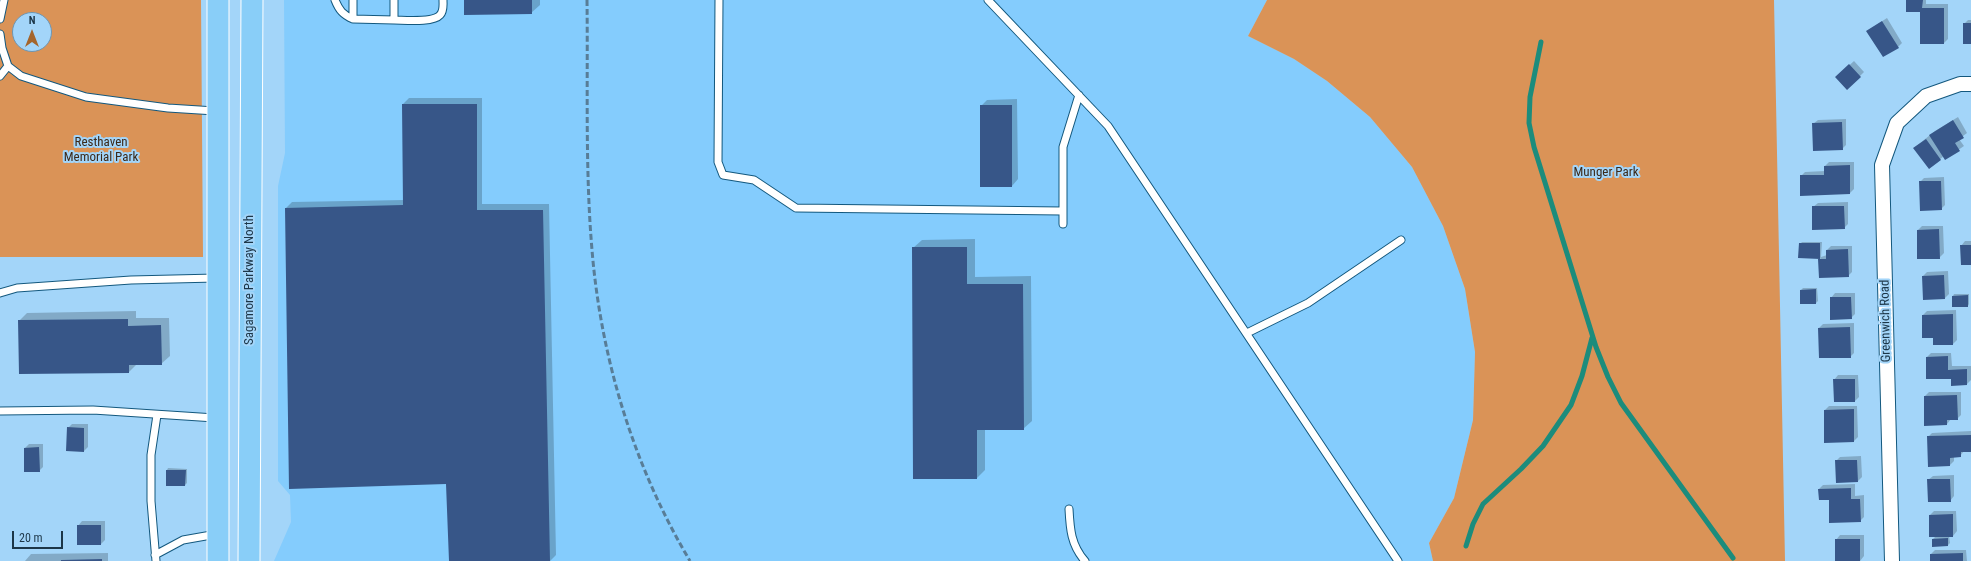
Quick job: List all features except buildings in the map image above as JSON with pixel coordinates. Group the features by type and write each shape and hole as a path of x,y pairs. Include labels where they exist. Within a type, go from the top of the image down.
{"main road":[{"path":"218,0 218,561"},
{"name":"Sagamore Parkway North","path":"249,561 252,0"}],"street":[{"name":"Greenwich Road","path":"1892,561 1882,165 1897,123 1926,96 1960,84 1971,84"}],"lane":[{"path":"0,19 4,0"},
{"path":"335,0 338,9 346,16 353,19 394,20 432,20 440,15 443,10 443,0"},
{"path":"353,0 353,19"},
{"path":"394,0 394,20"},
{"path":"719,0 718,162 723,175 754,180 796,208 1062,211"},
{"path":"988,0 1108,126 1398,561"},
{"path":"0,34 2,48 8,66 20,76 86,97 168,108 218,111"},
{"path":"0,76 8,66"},
{"path":"1063,224 1063,147 1079,95"},
{"path":"1246,333 1308,303 1400,240"},
{"path":"0,293 17,288 131,280 218,278"},
{"path":"0,411 93,410 218,418"},
{"path":"157,415 151,455 151,501 155,558 183,540 218,534"},
{"path":"1069,509 1071,535 1078,553 1085,561"}],"shaded area":[{"path":"284,0 1267,0 1248,36 1294,59 1327,81 1370,117 1412,167 1443,226 1465,289 1475,352 1473,420 1454,498 1429,543 1433,561 274,561 291,522 290,495 278,481 278,186 285,153"}],"green space":[{"name":"Resthaven Memorial Park","path":"0,0 201,0 203,257 0,257"},
{"name":"Munger Park","path":"1267,0 1774,0 1785,561 1433,561 1429,543 1454,498 1473,420 1475,352 1465,289 1443,226 1412,167 1370,117 1327,81 1294,59 1248,36"}],"waterway":[{"path":"1541,42 1530,97 1529,123 1534,147 1596,347 1608,377 1621,403 1733,558"},
{"path":"1466,546 1473,524 1483,504 1521,469 1543,446 1571,405 1582,376 1592,338"}],"railway":[{"path":"587,0 588,188 596,291 603,331 612,372 623,411 637,450 652,488 690,561"}]}
